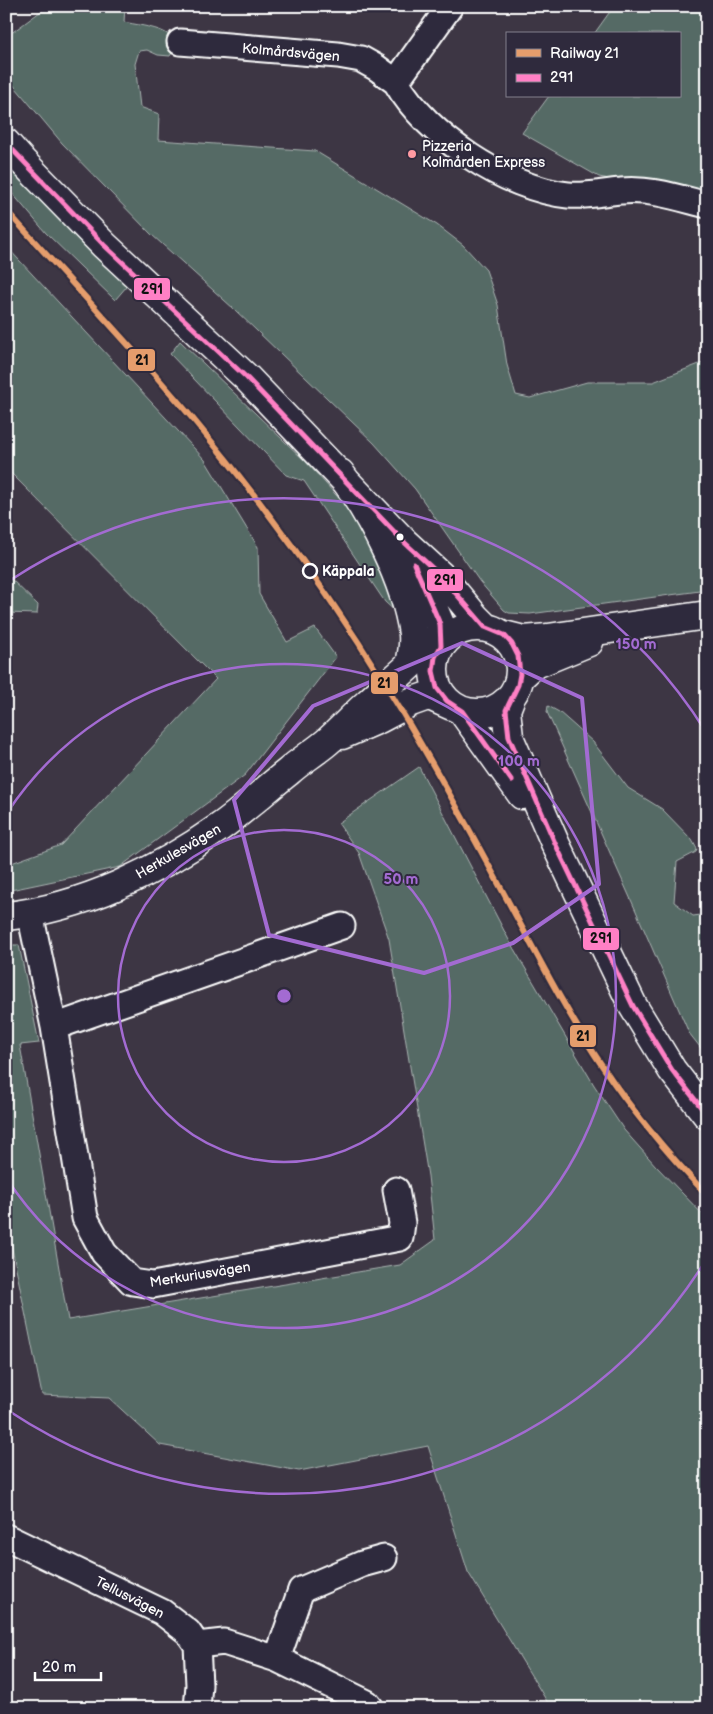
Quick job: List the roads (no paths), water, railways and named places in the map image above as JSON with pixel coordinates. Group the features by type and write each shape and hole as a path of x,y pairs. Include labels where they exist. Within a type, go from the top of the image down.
{"main road":[{"path":"6,143 104,245 247,378 404,542 441,576 475,617 512,644 518,656 515,687 506,710 510,738 556,843 633,1006 672,1070 707,1115"},
{"path":"340,473 367,513 399,585 413,634 410,665"},
{"path":"404,542 440,624 438,650 433,671 435,683 442,696 457,708 556,843"},
{"path":"438,650 450,636 462,629 474,626 495,631 511,638 524,640 618,629 707,615"},
{"path":"457,708 478,713 488,712 499,707 533,665 618,629"},
{"name":"Herkulesvägen","path":"18,914 57,907 116,885 179,854 244,809 327,742 410,665 438,650"},
{"name":"Herkulesvägen","path":"327,742 425,696 439,699 457,708"}],"street":[{"path":"396,82 450,6"},
{"name":"Kolmårdsvägen","path":"180,42 338,55 361,59 396,82 418,114 434,129 452,143 507,178 522,184 569,195 642,191 662,194 707,206"},
{"name":"Merkuriusvägen","path":"18,914 54,1027 85,1218 104,1253 132,1282 153,1285 400,1238 402,1223 396,1190"},
{"path":"54,1027 342,926"},
{"name":"Tellusvägen","path":"6,1537 162,1612 188,1632 197,1645"},
{"path":"277,1660 301,1590 362,1564 384,1558"},
{"path":"197,1708 200,1685 197,1645 224,1642 277,1660 367,1703 370,1708"}],"rail line":[{"name":"21","path":"6,210 193,419 246,484 296,552 367,656 421,743 554,986 590,1047 639,1117 707,1195"}],"place":[{"name":"Pizzeria Kolmården Express","path":"412,154"},
{"name":"Käppala","path":"310,571"}]}
